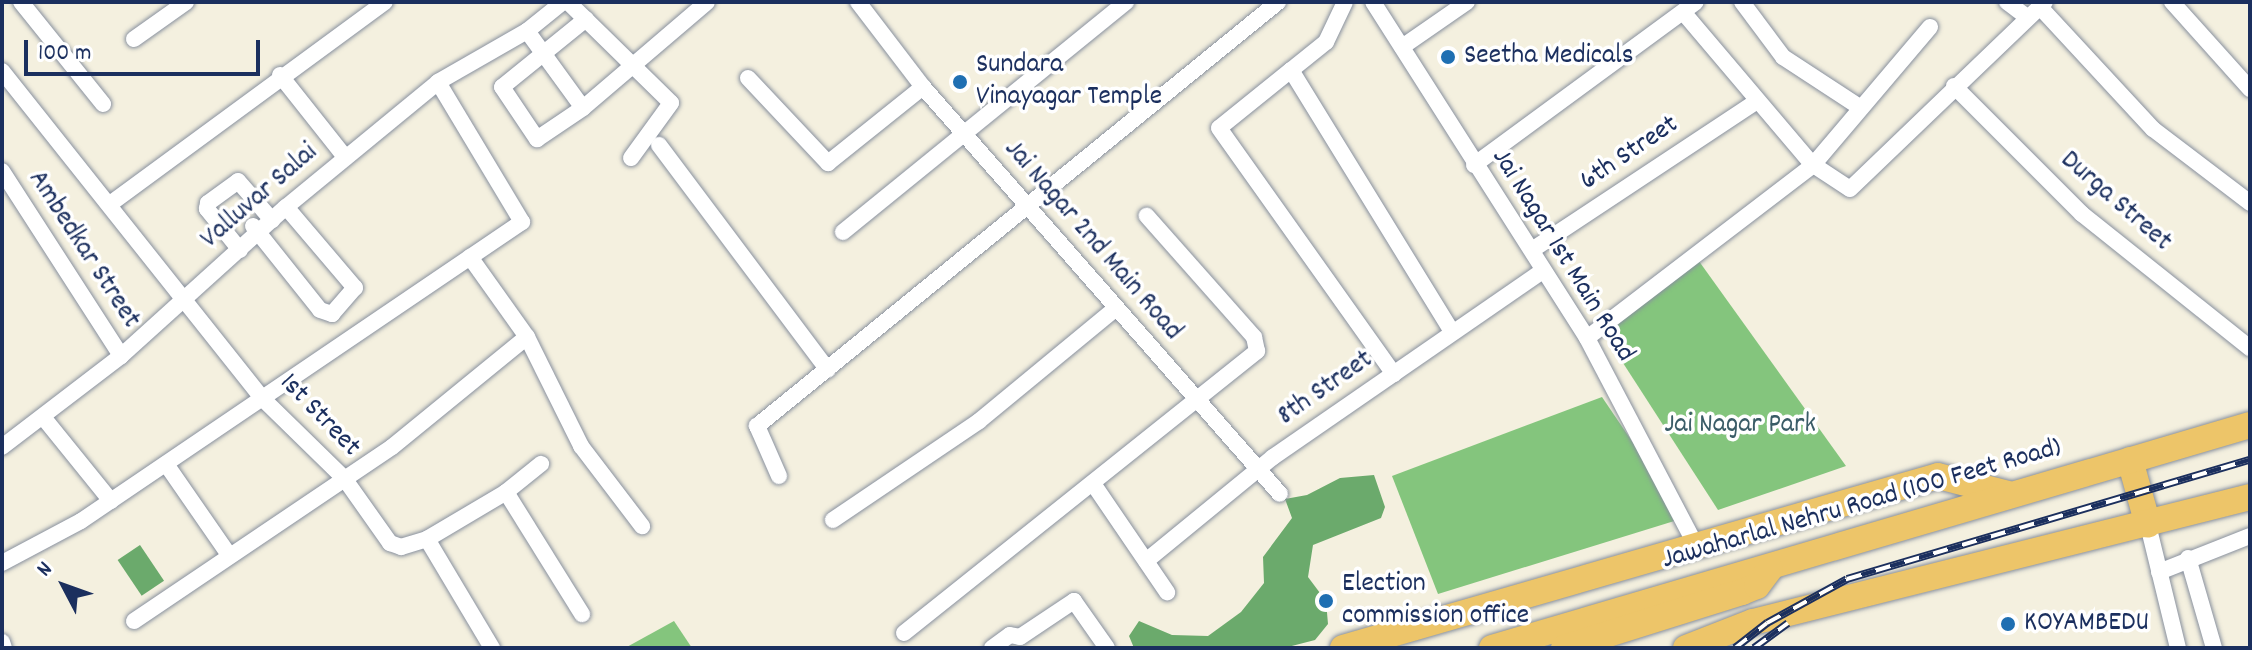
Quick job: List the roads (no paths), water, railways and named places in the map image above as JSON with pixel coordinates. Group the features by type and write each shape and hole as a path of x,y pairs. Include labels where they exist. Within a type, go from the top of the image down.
{"main road":[{"name":"Jawaharlal Nehru Road (100 Feet Road)","path":"1492,648 2250,425"},
{"path":"2130,460 2148,525"},
{"path":"1343,648 1938,476 2011,495"},
{"path":"1686,648 1753,622 2250,497"},
{"path":"1564,648 1757,586 1774,563"},
{"path":"1623,648 1720,617 1736,615 1753,622"}],"street":[{"path":"21,2 103,104"},
{"path":"134,39 186,2"},
{"path":"110,204 280,75 385,2"},
{"path":"566,2 635,65 671,103 631,158"},
{"name":"Valluvar Salai","path":"2,447 121,356 252,231 286,207 438,82 527,31 566,2"},
{"path":"586,19 502,87 533,136 544,138 583,108 707,2"},
{"name":"Jai Nagar 2nd Main Road","path":"858,2 961,132 1030,206 1115,309 1280,494"},
{"path":"843,232 961,132 1126,2"},
{"path":"779,476 757,426 1278,2"},
{"path":"1345,2 1326,42 1219,128 1394,374"},
{"name":"Jai Nagar 1st Main Road","path":"1373,2 1587,338 1695,544"},
{"path":"1402,47 1467,2"},
{"path":"1742,2 1783,57 1858,106"},
{"path":"2007,2 2037,8 2153,129 2250,203"},
{"path":"2172,2 2250,89"},
{"path":"1474,165 1689,7 1756,102 1813,165 1850,189 2037,8"},
{"path":"1587,338 1813,165 1858,106 1930,27"},
{"path":"527,31 583,108"},
{"path":"1291,70 1452,332"},
{"name":"1st Street","path":"2,71 186,297 263,399 344,478 390,543 401,547 427,539"},
{"path":"280,75 345,157"},
{"path":"748,78 828,163 923,87"},
{"path":"2,563 111,501 522,222 438,82"},
{"name":"Durga Street","path":"1954,86 2082,214 2250,348"},
{"name":"6th Street","path":"1532,250 1756,102"},
{"path":"659,145 828,370"},
{"name":"Ambedkar Street","path":"2,171 121,356"},
{"path":"252,231 320,310 332,314 355,288 286,207"},
{"path":"904,633 1094,485 1257,351 1258,344 1147,216"},
{"path":"470,257 527,337 581,446 642,526"},
{"name":"8th Street","path":"1146,561 1259,471 1452,332 1543,271"},
{"path":"833,520 979,421 1115,309"},
{"path":"134,621 392,447 527,337"},
{"path":"43,417 111,501"},
{"path":"166,464 229,555"},
{"path":"492,648 427,539 506,492 541,464"},
{"path":"1094,485 1167,592"},
{"path":"506,492 582,614"},
{"path":"2148,525 2178,648"},
{"path":"2159,572 2250,536"},
{"path":"2188,558 2214,648"},
{"path":"992,648 1010,635 1020,637 1074,601 1107,648"},
{"path":"2,642 4,648"}],"railway":[{"path":"1735,648 1767,623 1847,579 2250,460"},
{"path":"1754,648 1788,623"}],"place":[{"name":"Seetha Medicals","path":"1448,57"},
{"name":"Sundara Vinayagar Temple","path":"960,82"},
{"name":"Election commission office","path":"1326,601"},
{"name":"KOYAMBEDU","path":"2008,624"}],"park label":[{"name":"Jai Nagar Park","path":"1740,426"}]}
